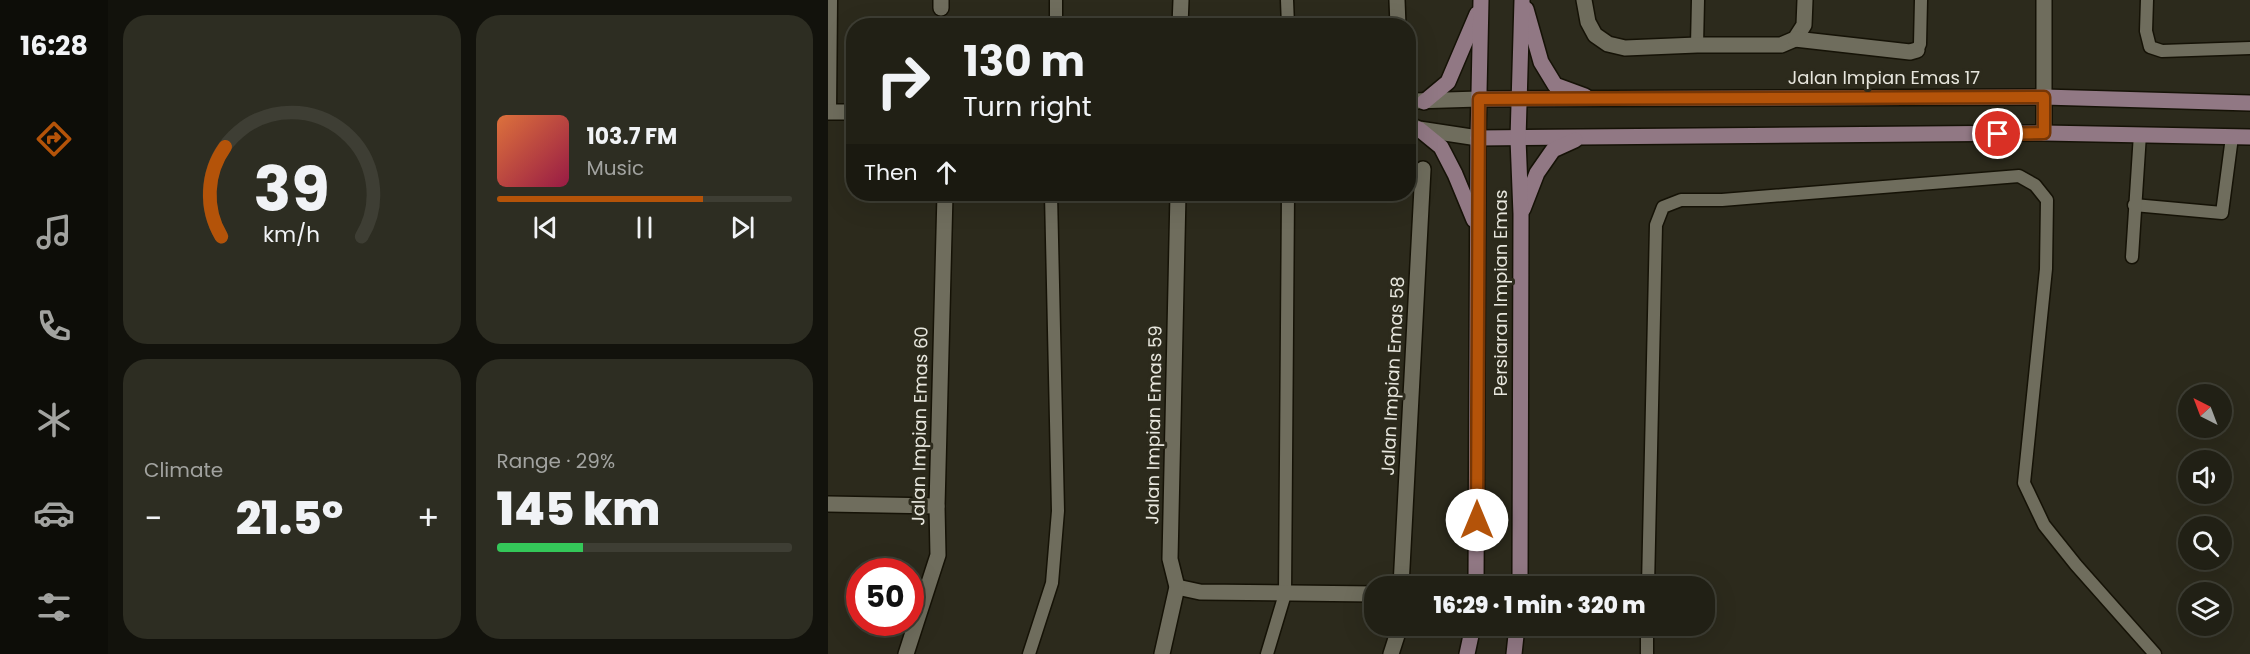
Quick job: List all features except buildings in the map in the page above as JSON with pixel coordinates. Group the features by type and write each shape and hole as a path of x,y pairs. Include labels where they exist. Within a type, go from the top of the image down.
{"main road":[{"path":"1522,0 1541,62 1555,85 1593,99"},
{"name":"Persiaran Impian Emas","path":"1520,576 1521,214 1518,139 1522,0"},
{"path":"1424,102 1448,82 1481,1"},
{"name":"Persiaran Impian Emas","path":"1476,576 1477,229 1481,1"},
{"name":"Jalan Impian Emas 17","path":"1479,99 2044,97 2250,103"},
{"path":"1416,128 1441,147 1455,174 1477,229"},
{"path":"1478,138 2044,133 2250,137"},
{"path":"1521,214 1537,173 1554,150 1582,137"},
{"path":"1467,654 1471,636"},
{"path":"1514,654 1516,636"}],"street":[{"path":"1180,18 1181,0"},
{"path":"1397,0 1398,18"},
{"path":"1584,0 1584,7 1594,35 1608,44 1625,48 1781,45 1795,39 1910,52 1917,50"},
{"path":"1795,39 1804,25 1805,0"},
{"path":"2044,0 2044,133"},
{"path":"1416,101 1479,99"},
{"path":"829,112 846,112"},
{"path":"1416,126 1478,138"},
{"name":"Jalan Impian Emas 58","path":"1402,576 1423,169"},
{"name":"Jalan Impian Emas 60","path":"906,654 938,555 937,506 945,201"},
{"name":"Jalan Impian Emas 59","path":"1161,654 1177,587 1170,559 1178,201"},
{"path":"828,504 937,506"},
{"path":"1177,587 1200,592 1364,594"},
{"path":"1391,654 1397,636"}],"lane":[{"path":"829,112 831,0"},
{"path":"1056,0 1056,18"},
{"path":"1287,0 1288,18"},
{"path":"1697,45 1698,0"},
{"path":"1917,50 1920,44 1921,0"},
{"path":"2147,0 2146,31 2150,47 2162,51 2250,48"},
{"path":"2132,257 2140,134"},
{"path":"2134,205 2222,213 2232,137"},
{"path":"1648,576 1656,225 1663,207 1681,200 1722,200 2019,176 2035,185 2047,200 2046,269 2024,483 2044,525 2076,565 2155,654"},
{"path":"1029,654 1052,583 1058,511 1051,201"},
{"path":"1267,654 1285,594 1288,201"},
{"path":"1647,636 1647,654"}],"route":[{"path":"1477,520 1479,99 2044,97 2044,133 1998,134"}]}
